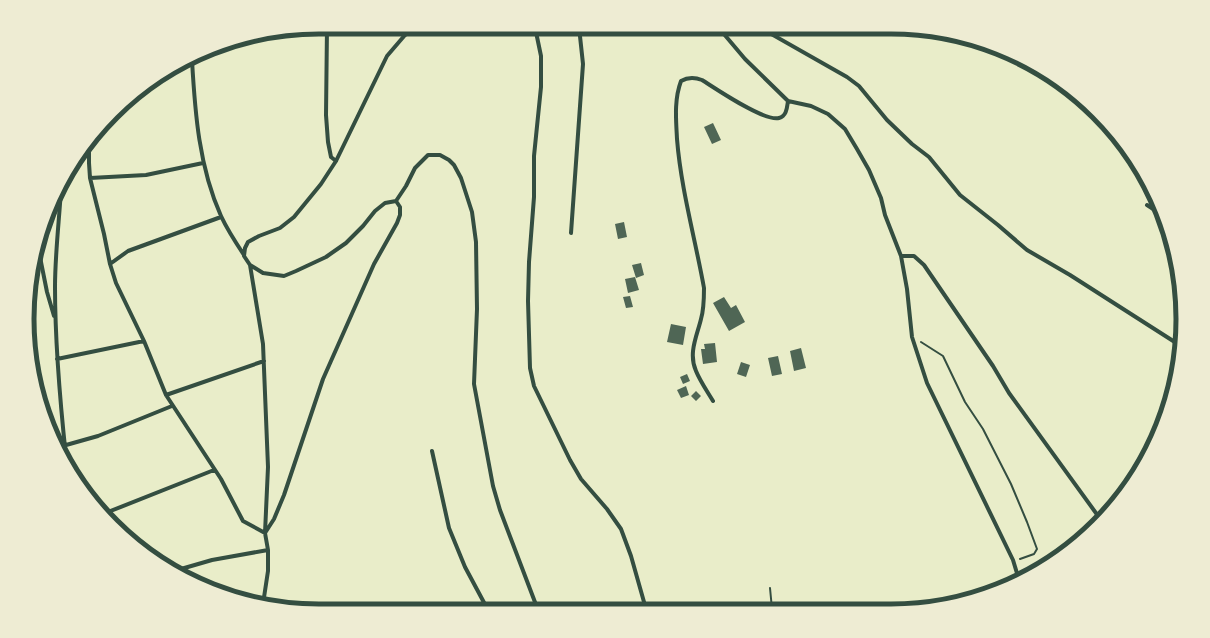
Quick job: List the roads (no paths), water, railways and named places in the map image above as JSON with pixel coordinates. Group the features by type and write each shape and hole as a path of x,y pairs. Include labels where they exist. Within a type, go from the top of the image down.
{"street":[{"path":"327,34 326,115 328,142 332,157 336,161"},
{"path":"244,256 244,248 248,242 280,228 294,217 321,184 336,161 387,56 406,34"},
{"path":"536,34 541,56 541,87 534,156 534,197 529,262 528,301 530,368 534,386 581,480 607,509 621,529 631,556 645,604"},
{"path":"571,233 583,64 580,34"},
{"path":"724,34 744,59 788,100 811,106 828,114 845,129 869,170 902,256 912,337 927,383 1013,560 1017,575"},
{"path":"770,34 847,76 860,86 887,120 912,144 929,157 960,195 1027,250 1070,275 1175,342"},
{"path":"192,63 194,95 208,181 222,217 250,265 263,344 268,467 265,533 268,550 268,571 264,599"},
{"path":"713,401 695,370 693,358 693,346 701,318 704,300 704,288 681,173 675,113 678,88 681,81 686,78 694,77 702,80 743,106 772,118 779,118 784,115 788,100"},
{"path":"89,151 90,178 110,264 116,283 144,341 166,395 221,479 243,521 265,533"},
{"path":"250,265 263,273 284,276 326,257 346,243 375,211 385,203 396,201 415,168 428,155 440,155 454,165 461,178 472,212 476,242 477,309 474,384 493,486 500,510 536,604"},
{"path":"90,178 146,175 204,163"},
{"path":"60,200 55,287 57,359 65,449"},
{"path":"265,533 274,518 284,495 323,379 374,264 397,223 400,215 400,207 396,201"},
{"path":"1147,205 1154,209"},
{"path":"110,264 128,251 222,217"},
{"path":"902,256 914,256 924,265 993,366 1009,394 1098,516"},
{"path":"40,258 47,292 56,322"},
{"path":"57,359 144,341"},
{"path":"166,395 264,361"},
{"path":"65,446 98,436 172,406"},
{"path":"432,451 449,528 465,567 485,604"},
{"path":"109,512 214,470"},
{"path":"181,569 212,560 268,550"}]}
